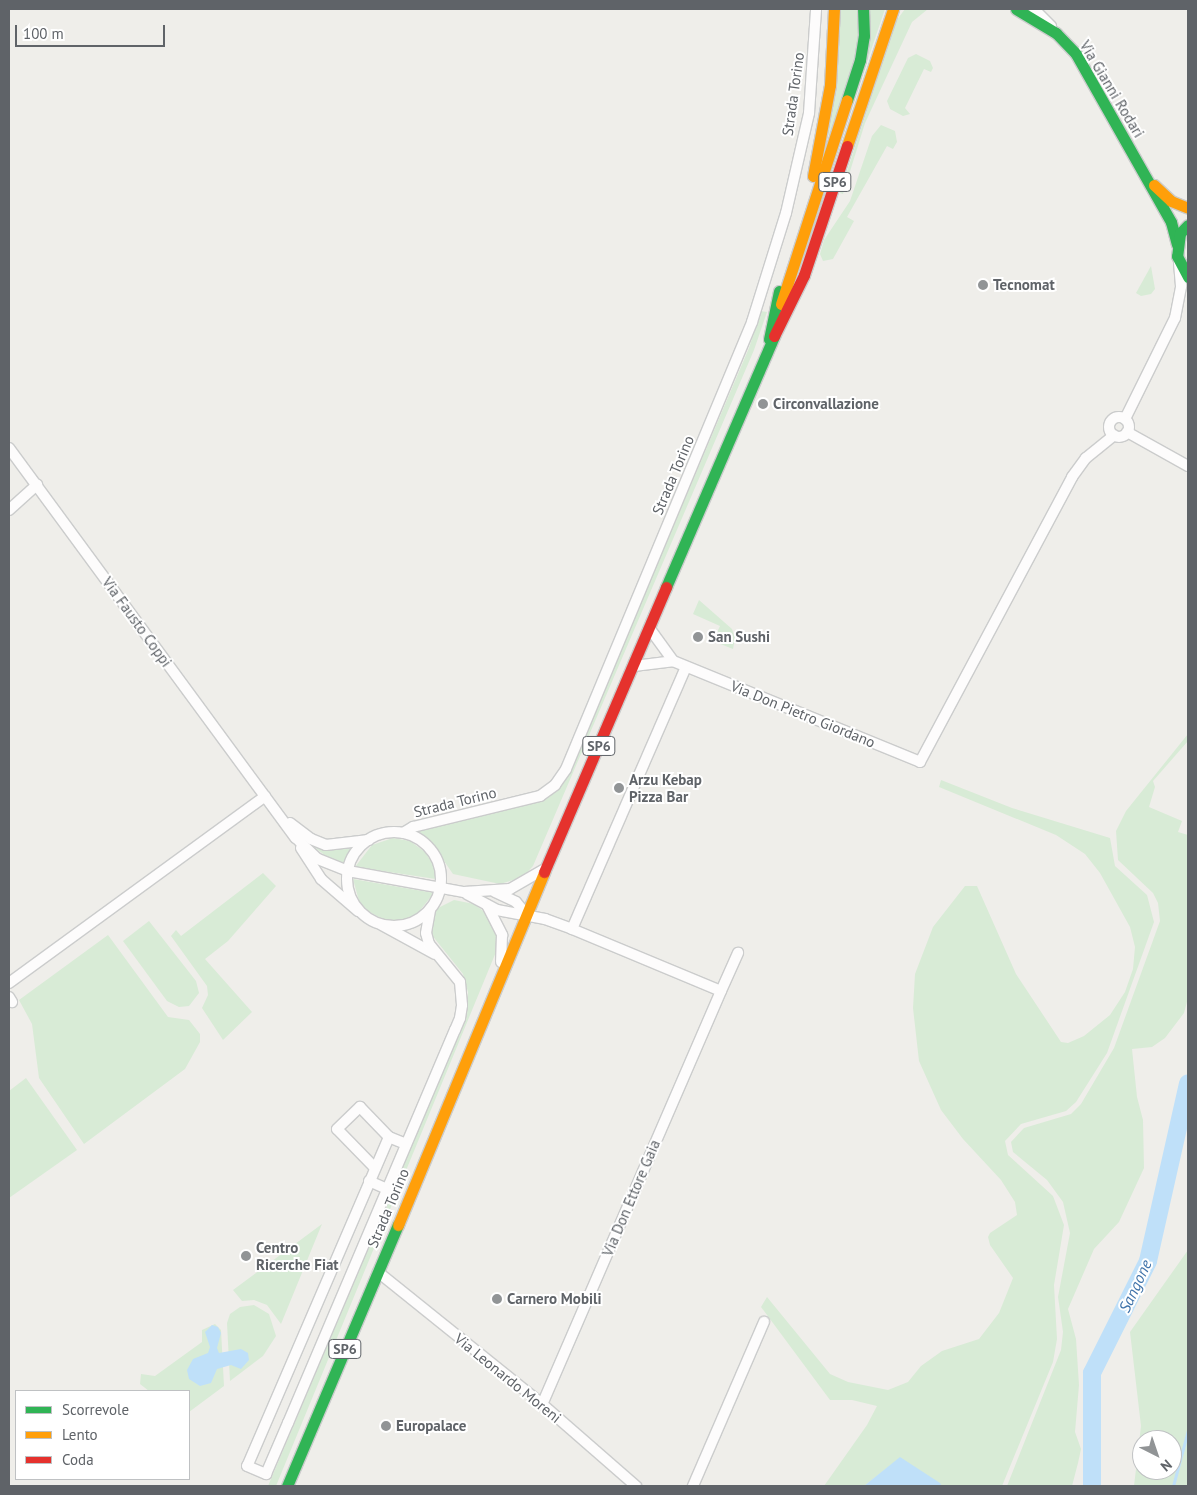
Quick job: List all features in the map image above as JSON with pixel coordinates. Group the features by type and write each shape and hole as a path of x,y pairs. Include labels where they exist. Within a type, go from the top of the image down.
{"main road":[{"name":"SP6","path":"767,351 771,319 820,145 830,85 834,9"},
{"name":"Strada Torino","path":"767,351 860,60 864,36 863,9"},
{"name":"Strada Torino","path":"287,1486 378,1272 500,974 650,629 767,351 804,275 893,9"},
{"name":"Via Gianni Rodari","path":"1016,9 1056,33 1076,54 1094,81 1171,222 1177,244 1178,262"},
{"name":"Via Gianni Rodari","path":"1148,178 1164,196 1188,208"},
{"path":"1177,244 1180,233 1188,225"},
{"path":"1178,262 1188,277"}],"street":[{"name":"Strada Torino","path":"404,833 413,827 540,796 555,785 566,769 752,322 786,213 809,113 816,9"},
{"path":"1034,9 1056,33"},
{"path":"1124,419 1175,318 1180,299 1178,262"},
{"path":"1175,318 1188,304"},
{"path":"1116,417 1124,419 1128,423 1127,432 1120,437 1114,435 1109,427 1111,421 1116,417"},
{"path":"1127,432 1188,466"},
{"name":"Via Don Pietro Giordano","path":"686,667 920,762 1072,477 1086,458 1114,435"},
{"name":"Via Fausto Coppi","path":"9,448 280,815 321,879 346,903 362,914 438,955"},
{"path":"9,510 36,485"},
{"path":"572,929 686,667 673,661 650,629"},
{"path":"634,666 673,661"},
{"path":"9,983 265,796"},
{"path":"280,815 310,839 326,846 369,840 380,835 404,833 422,841 435,856 441,873 440,888 430,910 426,934 438,955"},
{"name":"Via Fausto Coppi","path":"296,838 318,859 348,871 464,892 492,891 518,886 546,868"},
{"path":"362,914 350,895 348,871 355,854 369,840"},
{"name":"Via Fausto Coppi","path":"492,891 516,902 526,914"},
{"name":"Via Fausto Coppi","path":"464,892 486,905 508,913 526,914"},
{"path":"486,905 502,936 500,974"},
{"name":"Via Fausto Coppi","path":"382,924 412,923 430,910"},
{"path":"526,914 572,929 721,991"},
{"name":"Via Don Ettore Gaia","path":"542,1404 738,953"},
{"name":"Strada Torino","path":"389,1137 247,1466 266,1474 406,1144 462,1005 460,982 438,955"},
{"name":"Strada Torino","path":"375,1168 337,1130 360,1107 389,1137 406,1144"},
{"name":"Strada Torino","path":"369,1181 387,1189"},
{"name":"Via Leonardo Moreni","path":"378,1272 542,1404 636,1486"},
{"path":"693,1486 764,1322"}],"green space":[{"path":"838,9 859,9 859,43 831,136 827,135"},
{"path":"870,9 885,9 866,65"},
{"path":"905,9 928,9 912,22 865,123 843,194 840,193 896,21"},
{"path":"916,54 930,61 933,68 931,72 924,69 905,108 910,114 903,116 890,109 887,101 908,58"},
{"path":"881,125 895,131 897,142 893,149 887,146 847,217 854,221 833,259 823,261 820,254 824,240 850,201 872,136"},
{"path":"1151,266 1155,289 1151,294 1141,296 1136,293"},
{"path":"761,311 767,312 754,350 533,866 523,877 500,884 453,874 431,842 414,832 540,801 559,788 566,779 749,348"},
{"path":"699,600 732,629 735,638 733,649 713,641 720,626 693,614"},
{"path":"1188,734 1188,741 1153,781 1155,787 1149,807 1182,821 1178,832 1188,835 1188,998 1184,1013 1165,1038 1152,1047 1132,1049 1137,1097 1143,1120 1144,1168 1119,1222 1094,1249 1068,1309 1076,1339 1079,1385 1075,1432 1081,1449 1078,1463 1072,1486 1007,1486 1061,1350 1063,1332 1058,1297 1070,1233 1063,1202 1047,1180 1013,1152 1011,1142 1024,1128 1071,1114 1081,1104 1114,1048 1160,921 1158,903 1153,893 1118,860 1116,831 1126,811"},
{"path":"941,780 1012,808 1110,838 1115,866 1147,895 1154,922 1107,1053 1076,1102 1066,1111 1021,1124 1005,1141 1008,1155 1053,1196 1064,1225 1054,1285 1057,1339 1053,1362 1002,1486 942,1486 900,1458 864,1486 824,1486 867,1425 877,1406 852,1400 830,1400 761,1307 767,1297 830,1374 848,1382 888,1390 908,1382 921,1366 942,1351 979,1339 999,1313 1013,1278 990,1245 988,1237 990,1233 1017,1215 1015,1202 1001,1180 963,1139 941,1110 919,1061 913,1008 915,974 933,927 965,886 977,886 1016,974 1061,1042 1068,1043 1084,1036 1110,1015 1125,992 1133,969 1135,947 1130,927 1100,873 1085,854 1056,835 939,787"},
{"path":"393,838 410,841 425,852 434,866 436,879 355,867 372,845"},
{"path":"309,843 328,849 357,844 346,864 327,857"},
{"path":"263,873 276,886 228,941 205,959 252,1012 223,1040 202,1008 208,995 207,986 171,936 176,930 181,936"},
{"path":"353,879 434,893 417,914 403,920 384,920 366,910 359,901"},
{"path":"454,900 474,904 486,913 497,935 496,952 276,1486 268,1486 467,1015 468,992 463,974 431,934 436,909"},
{"path":"149,921 196,981 199,993 189,1006 179,1007 167,1001 123,941"},
{"path":"108,935 168,1017 189,1020 200,1034 200,1042 185,1069 84,1144 39,1078 32,1024 19,1000"},
{"path":"26,1078 77,1150 9,1198 9,1091"},
{"path":"322,1224 281,1324 267,1305 254,1300 242,1301 233,1290"},
{"path":"1188,1250 1188,1486 1134,1486 1135,1480 1182,1480 1182,1430 1141,1430 1130,1332"},
{"path":"254,1305 269,1314 276,1336 263,1356 230,1381 227,1323 230,1314 240,1307"},
{"path":"215,1324 221,1330 224,1386 190,1411 190,1390 148,1390 140,1384 141,1374 155,1376 202,1342 202,1330"}],"water":[{"path":"212,1325 218,1327 221,1333 217,1348 219,1353 241,1349 248,1353 249,1360 241,1369 231,1365 217,1369 211,1383 200,1386 189,1379 187,1370 193,1359 208,1353 210,1347 205,1332"},
{"path":"900,1457 940,1483 942,1486 864,1486"}],"waterway":[{"name":"Sangone","path":"1092,1486 1092,1373 1148,1261 1188,1083"},
{"path":"1173,1486 1188,1430"}],"traffic: fast":[{"path":"847,100 860,60 864,36 863,9"},
{"path":"1016,9 1056,33 1076,54 1171,222 1177,244"},
{"path":"1188,225 1180,233 1177,256 1188,277"},
{"path":"769,339 779,291"},
{"path":"666,587 774,336"},
{"path":"287,1486 398,1225"}],"traffic: slow":[{"path":"813,176 830,85 834,9"},
{"path":"847,146 893,9"},
{"path":"781,304 847,100"},
{"path":"1154,185 1171,201 1188,208"},
{"path":"398,1225 544,872"}],"traffic: jam":[{"path":"774,336 804,275 847,146"},
{"path":"544,872 666,587"}],"place":[{"name":"Tecnomat","path":"983,285"},
{"name":"Circonvallazione","path":"763,404"},
{"name":"San Sushi","path":"698,637"},
{"name":"Arzu Kebap Pizza Bar","path":"619,788"},
{"name":"Centro Ricerche Fiat","path":"246,1256"},
{"name":"Carnero Mobili","path":"497,1299"},
{"name":"Europalace","path":"386,1426"}]}
